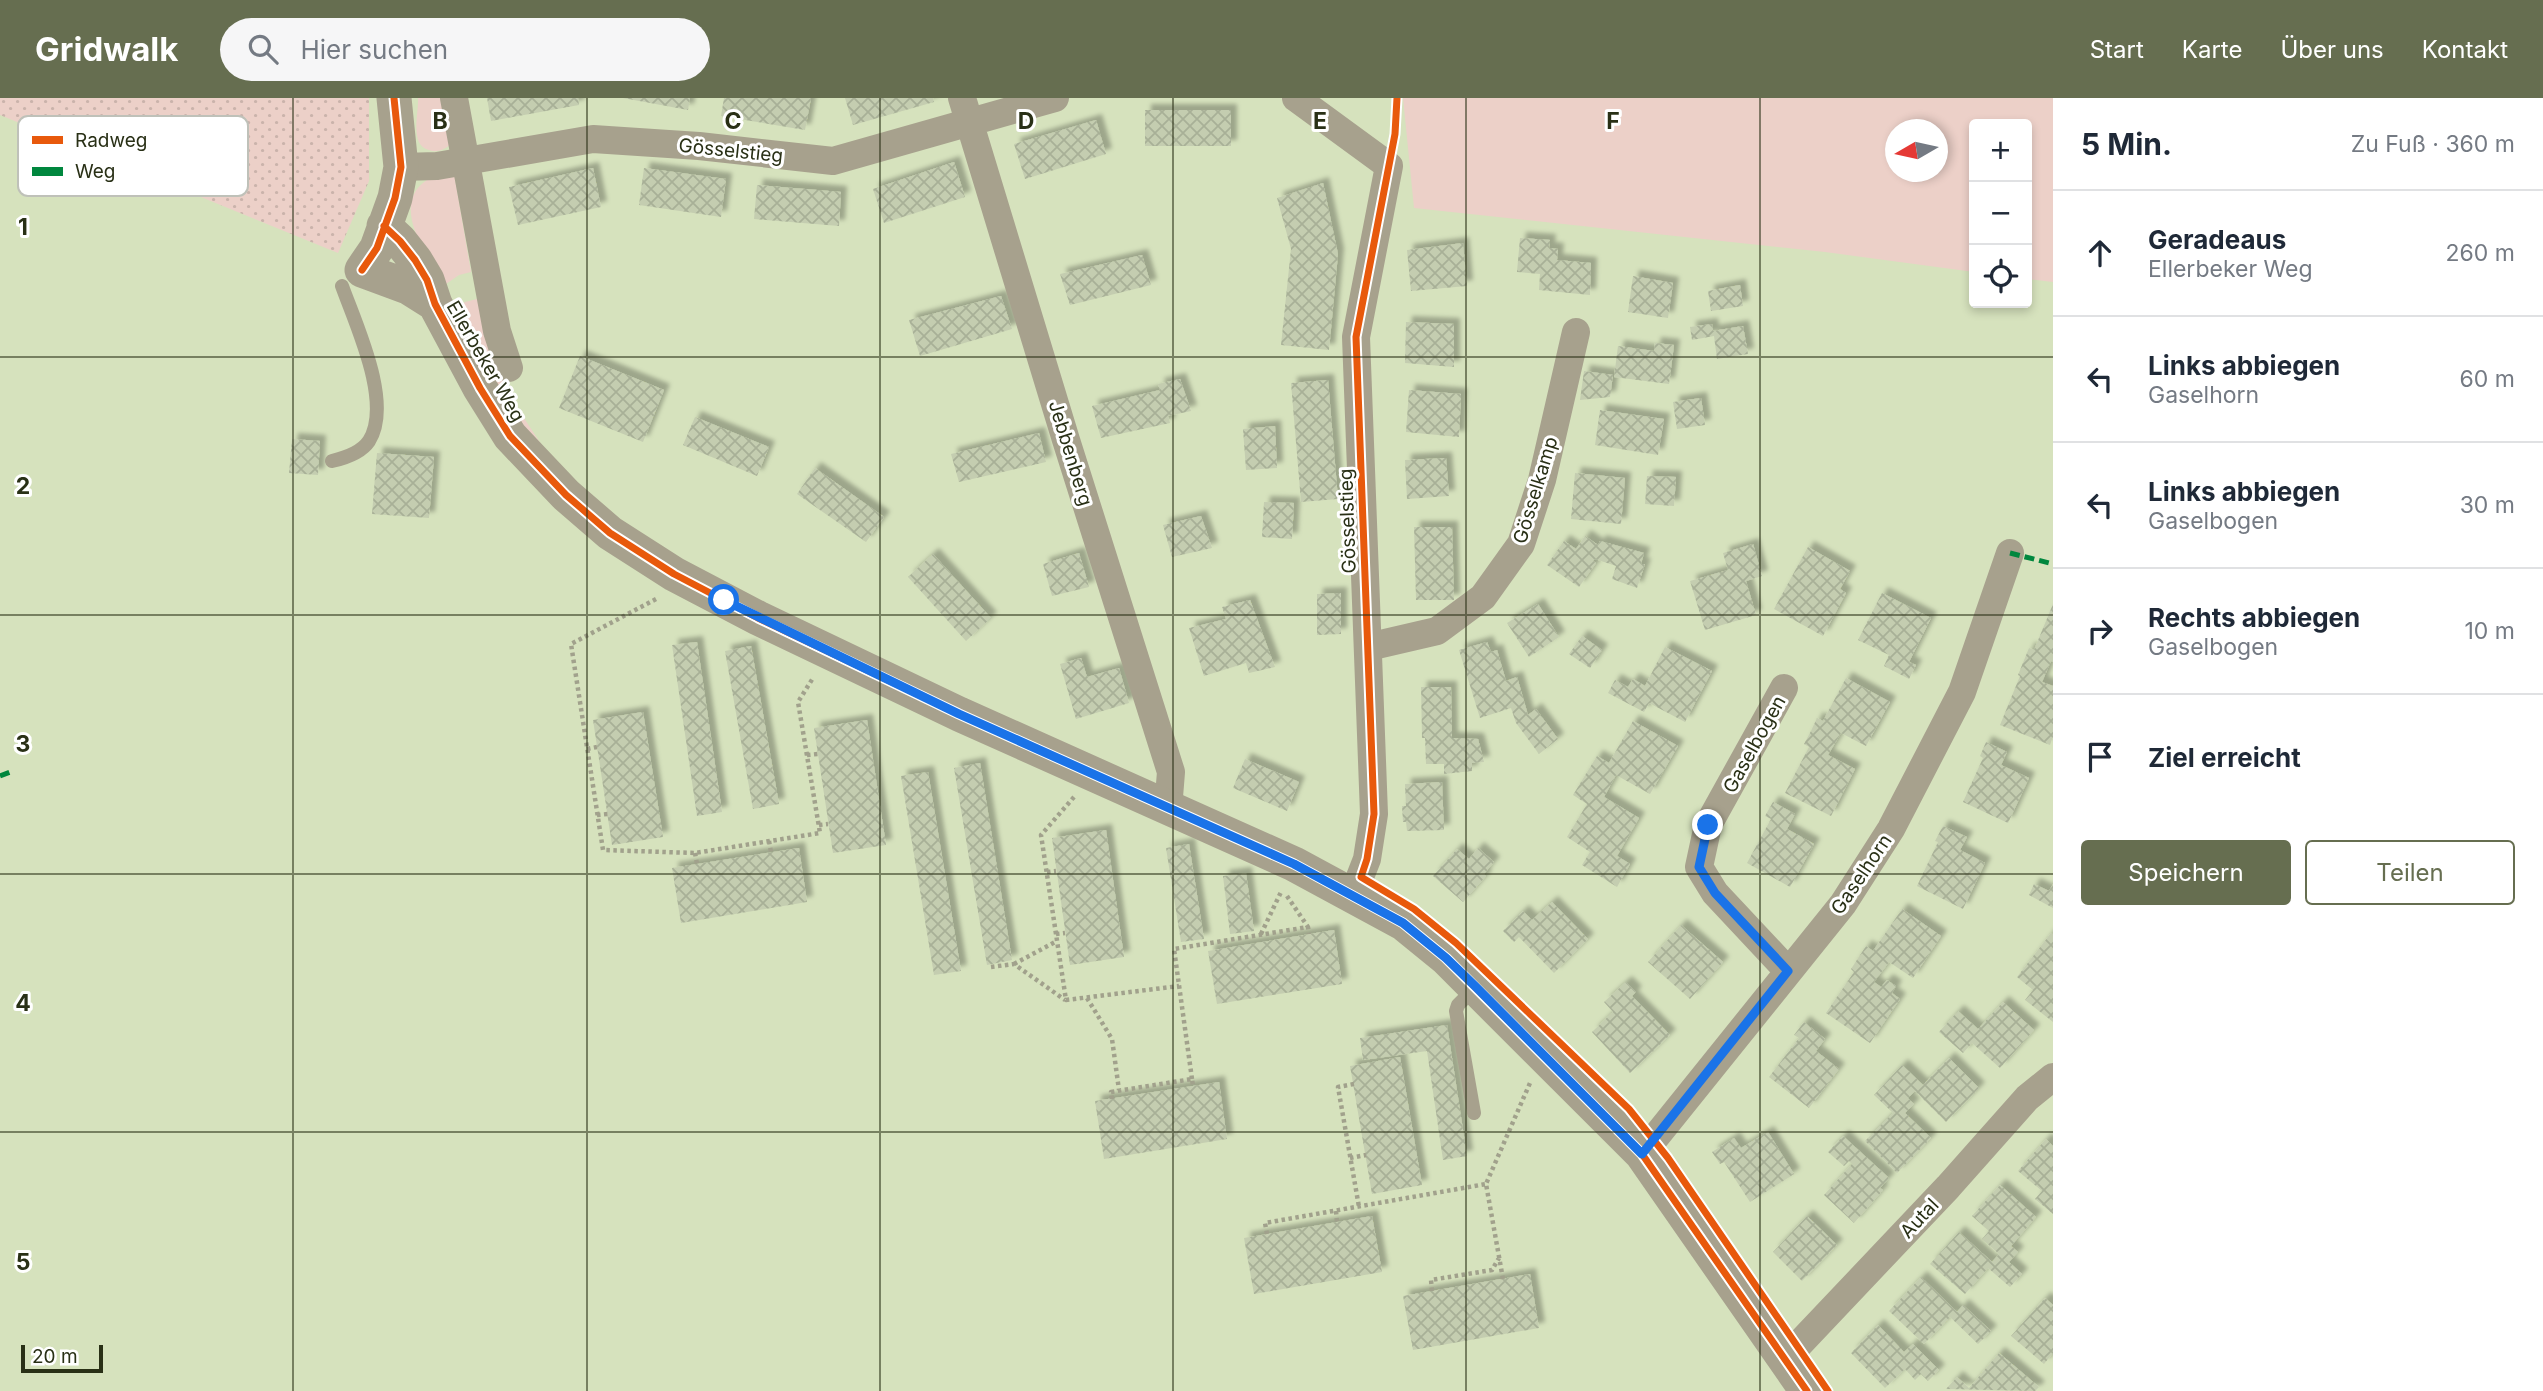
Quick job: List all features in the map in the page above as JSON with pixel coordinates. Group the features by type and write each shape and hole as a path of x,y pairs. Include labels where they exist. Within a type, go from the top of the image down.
{"street":[{"path":"352,278 377,248 394,198 401,167 394,98"},
{"name":"Ellerbeker Weg","path":"454,98 497,331 509,368"},
{"name":"Gösselstieg","path":"401,167 437,166 593,139 699,146 833,161 965,109 1055,98"},
{"name":"Gösselstieg","path":"1296,98 1389,166 1356,337 1374,814 1367,859 1353,895"},
{"name":"Jebbenberg","path":"965,109 1171,772 1168,809"},
{"name":"Ellerbeker Weg","path":"384,226 415,260 480,388 510,436 566,495 610,533 674,574 758,618 959,714 1294,864 1403,923 1446,958 1642,1154 1807,1391"},
{"name":"Ellerbeker Weg","path":"352,278 408,287 435,304"},
{"name":"Gösselkamp","path":"1368,647 1437,631 1483,597 1521,544 1542,480 1576,332"},
{"name":"Gaselhorn","path":"1642,1154 1843,904 1891,830 1962,692 2010,553"},
{"name":"Gaselbogen","path":"1784,688 1708,825 1699,867 1715,893 1788,971"},
{"name":"Autal","path":"1784,1359 1939,1196 2027,1098 2053,1077"}],"lane":[{"path":"332,461 358,451 367,443 375,428 376,399 371,365 352,278"},
{"path":"1474,1113 1456,1011 1458,1005 1476,987"}],"path":[{"path":"659,597 571,644 603,850 695,853 820,832 799,702 816,671"},
{"path":"587,749 597,747"},
{"path":"807,755 818,754"},
{"path":"1066,1000 1041,835 1082,788"},
{"path":"597,815 608,814"},
{"path":"819,825 828,824"},
{"path":"769,841 771,852"},
{"path":"695,853 697,864"},
{"path":"1047,872 1056,871"},
{"path":"1260,935 1282,890 1308,927 1309,934"},
{"path":"1193,1086 1174,949 1308,927"},
{"path":"991,967 1014,964 1065,933"},
{"path":"1231,940 1232,946"},
{"path":"1014,964 1066,1000 1179,986"},
{"path":"1087,998 1112,1039 1119,1090"},
{"path":"1112,1099 1111,1092 1119,1090 1192,1079"},
{"path":"1503,1279 1486,1184 1530,1082"},
{"path":"1354,1084 1338,1087 1359,1207"},
{"path":"1350,1157 1366,1155"},
{"path":"1267,1234 1265,1223 1486,1184"},
{"path":"1336,1211 1337,1222"},
{"path":"1432,1291 1431,1280 1492,1270 1499,1257"}],"shaded area":[{"path":"0,98 369,98 369,181 338,253 198,196 248,196 248,116 18,116 18,122 0,115"},
{"path":"418,98 444,98 450,145 432,151 419,142 416,128"},
{"path":"1403,98 2053,98 2053,282 2032,280 2032,119 1969,119 1969,271 1825,252 1414,208"},
{"path":"454,173 471,272 459,275 446,284 422,247 411,217 411,203 416,191 427,180"},
{"path":"477,299 491,354 520,412 541,444 539,450 497,389 455,309 465,302"}],"building":[{"path":"487,98 578,98 579,105 491,121"},
{"path":"623,98 690,98 688,110"},
{"path":"724,98 811,98 805,130 721,116"},
{"path":"845,98 933,98 934,102 853,125"},
{"path":"1145,110 1231,110 1231,146 1145,146"},
{"path":"1096,120 1106,154 1025,179 1014,144"},
{"path":"954,162 965,197 884,223 873,189"},
{"path":"593,168 601,207 518,225 509,187"},
{"path":"644,168 726,179 721,217 639,205"},
{"path":"1323,183 1338,254 1329,350 1281,345 1291,249 1277,198"},
{"path":"757,185 841,192 839,226 754,219"},
{"path":"1520,238 1550,240 1549,248 1558,249 1557,260 1591,263 1590,295 1539,290 1540,274 1517,272"},
{"path":"1463,243 1467,286 1411,291 1407,250"},
{"path":"1142,255 1151,285 1070,305 1060,274"},
{"path":"1633,276 1673,283 1668,318 1628,312"},
{"path":"1740,285 1743,306 1711,311 1708,291"},
{"path":"1001,296 1012,329 920,356 909,320"},
{"path":"1406,322 1454,324 1454,367 1405,363"},
{"path":"1712,324 1713,331 1743,326 1748,354 1717,359 1714,336 1692,340 1690,327"},
{"path":"1655,343 1674,345 1669,384 1614,377 1618,346 1654,351"},
{"path":"580,356 664,390 643,442 559,408"},
{"path":"1584,371 1613,375 1610,397 1580,400"},
{"path":"1180,379 1191,411 1168,416 1170,423 1101,438 1092,406 1160,390 1158,384"},
{"path":"1328,380 1338,499 1301,502 1291,383"},
{"path":"1409,390 1461,394 1459,437 1406,432"},
{"path":"1701,398 1705,425 1677,429 1673,402"},
{"path":"1600,410 1664,419 1658,455 1595,445"},
{"path":"695,417 769,447 757,476 683,445"},
{"path":"1275,426 1277,468 1246,470 1243,429"},
{"path":"1039,433 1046,462 959,482 951,454"},
{"path":"292,439 320,441 318,475 289,473"},
{"path":"377,453 434,457 429,518 372,514"},
{"path":"1446,458 1449,496 1407,499 1405,460"},
{"path":"815,468 884,517 866,542 797,494"},
{"path":"1575,473 1625,478 1621,524 1571,519"},
{"path":"1647,476 1676,477 1674,506 1645,504"},
{"path":"1264,502 1294,503 1292,539 1262,537"},
{"path":"1201,516 1212,548 1172,557 1163,525"},
{"path":"1414,527 1452,527 1454,600 1416,600"},
{"path":"1585,536 1598,545 1600,541 1644,553 1641,564 1645,564 1637,588 1612,579 1616,566 1595,559 1593,561 1596,563 1579,587 1547,565 1564,541 1576,549"},
{"path":"1753,544 1762,576 1746,581 1756,615 1705,630 1690,581 1728,570 1723,553"},
{"path":"1808,547 1850,571 1840,589 1846,593 1823,636 1774,609"},
{"path":"1079,553 1089,587 1052,596 1043,564"},
{"path":"933,554 991,618 966,641 908,577"},
{"path":"1341,593 1341,634 1317,635 1317,594"},
{"path":"1882,593 1931,618 1909,662 1916,665 1909,679 1884,666 1889,655 1858,640"},
{"path":"1250,600 1275,667 1249,673 1246,663 1204,676 1189,628 1226,619 1222,607"},
{"path":"1538,604 1559,637 1529,657 1507,623"},
{"path":"2053,604 2053,662 2051,661 2042,682 2053,686 2053,736 2050,745 2000,725 2029,648 2034,650"},
{"path":"1582,636 1602,650 1590,668 1569,654"},
{"path":"697,642 722,812 697,816 672,645"},
{"path":"1487,642 1491,652 1497,650 1506,681 1517,677 1528,715 1536,709 1558,739 1539,754 1516,723 1511,708 1480,718 1459,650"},
{"path":"751,646 779,804 753,809 725,651"},
{"path":"1665,647 1712,671 1685,722 1649,703 1644,712 1608,693 1615,680 1628,687 1633,679 1645,686"},
{"path":"1081,658 1087,677 1119,668 1129,703 1076,719 1060,664"},
{"path":"1846,678 1890,702 1866,746 1841,733 1828,755 1855,769 1831,816 1785,793 1809,747 1804,744 1817,718 1823,721"},
{"path":"1421,687 1451,687 1452,738 1478,739 1484,762 1472,763 1472,771 1444,774 1444,764 1426,764 1425,738 1422,738"},
{"path":"643,712 663,837 612,845 593,720"},
{"path":"867,720 886,845 833,853 814,728"},
{"path":"1633,721 1678,746 1650,794 1616,775 1604,797 1639,818 1617,856 1630,864 1617,887 1582,865 1590,852 1567,837 1587,804 1573,795 1597,756 1609,763"},
{"path":"1986,742 2007,752 2001,765 2029,778 2008,823 1963,802 1983,758 1980,756"},
{"path":"1245,759 1299,782 1287,811 1233,788"},
{"path":"980,763 1012,960 987,965 954,768"},
{"path":"928,772 961,971 934,975 901,776"},
{"path":"1442,782 1444,830 1407,831 1406,822 1403,822 1402,806 1406,806 1405,784"},
{"path":"1773,802 1795,814 1787,829 1814,844 1790,887 1747,863 1771,819 1765,816"},
{"path":"1943,826 1967,837 1960,850 1985,863 1963,909 1917,886"},
{"path":"1106,830 1124,957 1070,965 1052,838"},
{"path":"1189,844 1204,939 1181,942 1166,848"},
{"path":"799,848 807,902 681,923 672,868"},
{"path":"1478,848 1494,862 1484,874 1486,876 1463,902 1433,876 1457,849 1469,859"},
{"path":"1246,873 1254,931 1230,934 1223,876"},
{"path":"2034,884 2049,891 2053,884 2053,908 2029,895"},
{"path":"1552,902 1588,939 1554,973 1519,937 1514,942 1503,931 1523,911 1532,920"},
{"path":"1902,909 1941,936 1913,978 1889,962 1874,982 1881,987 1887,980 1896,986 1892,993 1900,999 1870,1043 1826,1013 1854,972 1851,969 1866,946 1873,951"},
{"path":"1681,925 1723,962 1690,999 1648,962"},
{"path":"1334,930 1342,984 1217,1004 1208,951"},
{"path":"2051,933 2053,1022 2025,1000 2033,990 2017,977"},
{"path":"1626,982 1636,992 1632,996 1670,1035 1630,1073 1592,1032 1613,1012 1604,1002"},
{"path":"2003,1002 2034,1030 2000,1068 1972,1043 1963,1053 1939,1032 1958,1011 1978,1029"},
{"path":"1804,1022 1825,1039 1816,1051 1839,1069 1809,1108 1769,1077 1799,1038 1794,1035"},
{"path":"1447,1025 1467,1156 1443,1160 1427,1051 1363,1060 1360,1038"},
{"path":"1400,1057 1422,1185 1372,1194 1350,1066"},
{"path":"1949,1058 1979,1088 1946,1122 1915,1091 1908,1098 1914,1104 1905,1113 1931,1138 1897,1173 1865,1141 1893,1113 1874,1095 1902,1065 1923,1085"},
{"path":"1219,1082 1227,1139 1104,1159 1095,1101"},
{"path":"1768,1132 1794,1174 1750,1202 1724,1162 1720,1164 1712,1152 1734,1138 1741,1148"},
{"path":"1843,1136 1889,1178 1880,1188 1883,1190 1854,1223 1824,1195 1852,1164 1849,1161 1844,1166 1828,1152"},
{"path":"2046,1139 2053,1146 2053,1214 2035,1199 2042,1191 2018,1171"},
{"path":"2000,1185 2036,1217 2011,1246 2018,1252 2009,1262 2022,1274 2010,1287 1988,1268 1965,1294 1930,1264 1959,1232 1992,1262 1999,1254 1982,1239 1989,1231 1972,1216"},
{"path":"1372,1216 1382,1272 1254,1294 1244,1238"},
{"path":"1807,1216 1837,1245 1802,1281 1773,1252"},
{"path":"1530,1274 1539,1328 1413,1350 1403,1296"},
{"path":"1921,1277 1957,1312 1963,1305 1991,1331 1978,1344 1950,1317 1924,1344 1889,1311"},
{"path":"2045,1298 2053,1305 2053,1353 2044,1364 2011,1336"},
{"path":"1878,1325 1904,1352 1913,1344 1939,1370 1928,1381 1921,1374 1915,1380 1905,1369 1885,1388 1851,1353"},
{"path":"1999,1353 2039,1387 2035,1391 1946,1389 1957,1377 1969,1388"}],"marked path":[{"path":"2010,553 2053,564"},
{"path":"0,776 13,771"}],"cycle path":[{"path":"362,270 377,248 395,198 401,167 394,98"},
{"path":"1397,98 1395,134 1356,337 1374,814 1367,859 1361,877 1414,909 1456,943 1629,1109 1668,1158 1828,1391"},
{"path":"384,226 415,260 480,388 510,436 566,495 610,533 674,574 758,618 959,714 1294,864 1403,923 1446,958 1642,1154 1807,1391"}],"route":[{"path":"724,600 959,714 1294,864 1403,923 1446,958 1642,1154 1788,971 1715,893 1699,867 1708,825"}]}
